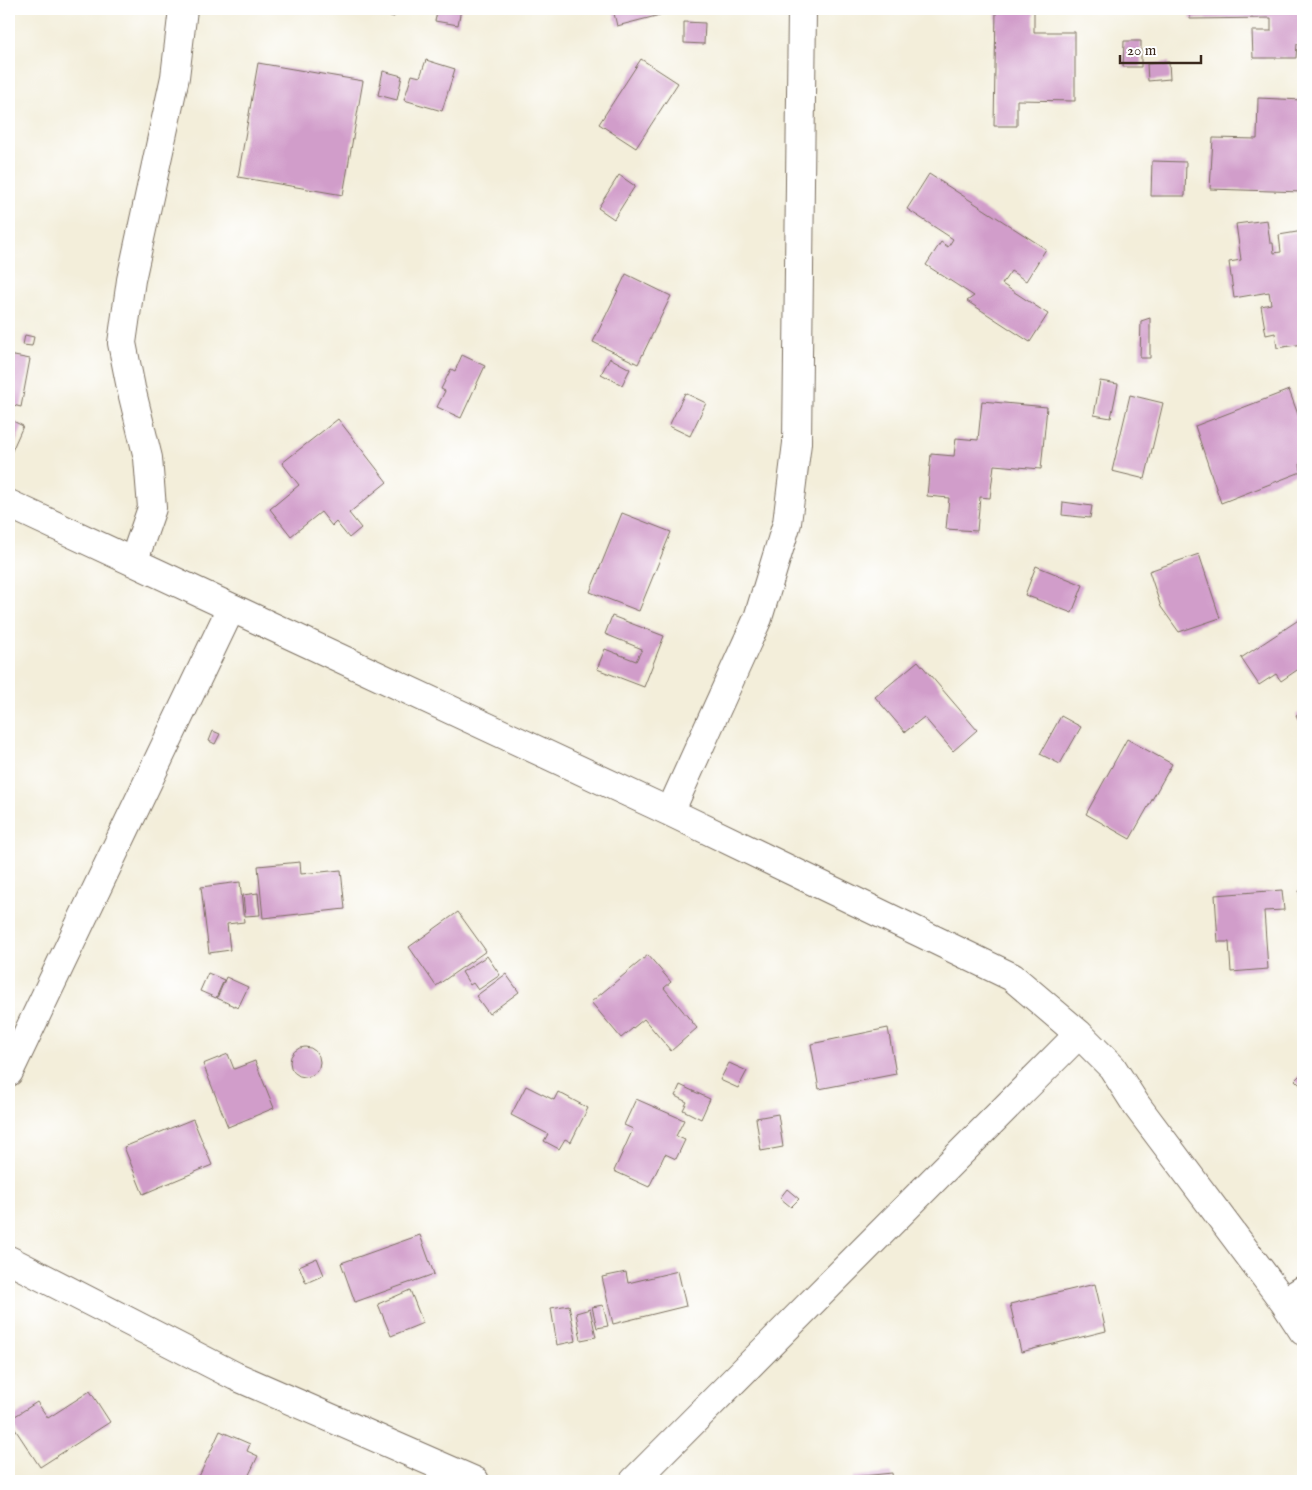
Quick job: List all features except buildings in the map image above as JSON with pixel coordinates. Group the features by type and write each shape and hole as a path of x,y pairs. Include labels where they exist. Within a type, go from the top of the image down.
{"street":[{"path":"134,560 152,508 148,458 130,388 122,343 131,280 175,77 183,9"},
{"path":"670,812 758,618 788,522 796,442 802,9"},
{"path":"9,504 134,560 231,608 670,812 1012,977 1079,1034 1112,1067 1137,1106 1294,1296 1303,1330"},
{"path":"9,1072 231,608"},
{"path":"634,1481 1079,1034"},
{"path":"9,1260 235,1376 475,1481"}]}
